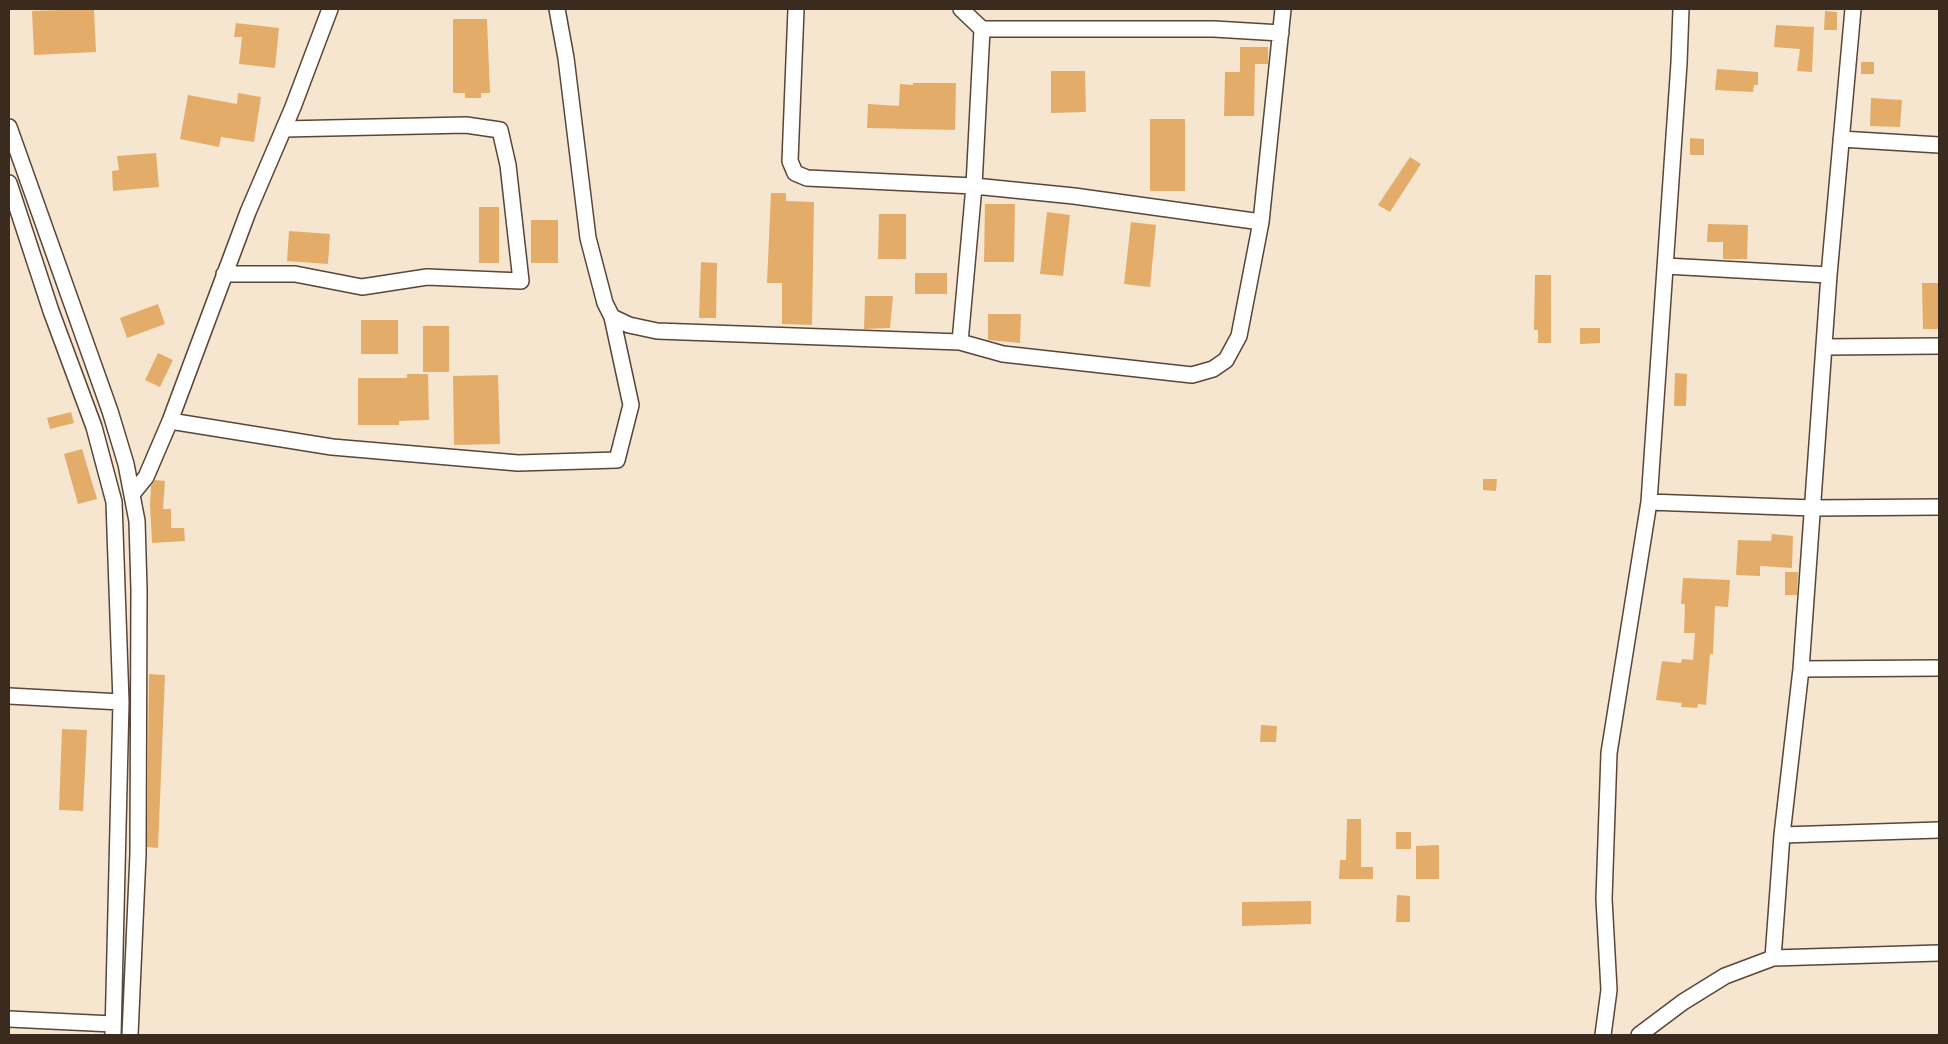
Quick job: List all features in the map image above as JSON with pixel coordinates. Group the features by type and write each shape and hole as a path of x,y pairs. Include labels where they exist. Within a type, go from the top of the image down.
{"street":[{"path":"133,493 146,477 170,421 248,212 284,129 330,9"},
{"path":"170,421 332,447 518,463 617,460 631,405 612,317 605,303 588,238 566,58 557,9"},
{"path":"796,9 790,161 795,173 807,178 974,186 1074,196 1261,222"},
{"path":"961,9 982,29 1214,29 1281,33"},
{"path":"612,317 629,325 657,331 960,342 1003,354 1192,375 1213,369 1226,360 1239,336 1261,222 1283,9"},
{"path":"1603,1035 1609,990 1604,899 1609,753 1649,502 1666,266 1681,9"},
{"path":"1772,958 1782,835 1801,669 1829,275 1853,9"},
{"path":"960,342 974,186 982,29"},
{"path":"224,274 295,274 362,287 427,277 521,281 508,165 500,130 466,125 284,129"},
{"path":"9,127 110,411 126,464 137,521 139,582 138,825 130,1035"},
{"path":"1841,139 1939,146"},
{"path":"9,183 51,311 94,427 114,502 121,702 113,1030 9,1020"},
{"path":"1666,266 1829,275"},
{"path":"1824,347 1939,346"},
{"path":"1649,502 1813,508 1939,507"},
{"path":"1801,669 1939,668"},
{"path":"9,696 121,702"},
{"path":"1782,835 1939,830"},
{"path":"1640,1035 1683,1002 1725,976 1772,958 1939,953"}],"building":[{"path":"94,9 96,52 34,55 32,11"},
{"path":"1825,11 1837,12 1837,30 1824,30"},
{"path":"453,19 487,19 490,93 481,93 481,98 465,98 465,93 453,93"},
{"path":"236,23 279,28 275,68 239,64 242,37 234,37"},
{"path":"1776,25 1814,27 1812,72 1797,71 1800,49 1774,47"},
{"path":"1240,47 1268,47 1268,64 1255,64 1254,116 1224,116 1225,72 1240,72"},
{"path":"1861,62 1874,62 1874,74 1861,74"},
{"path":"1717,69 1758,72 1758,85 1754,85 1753,92 1715,90"},
{"path":"1051,71 1085,71 1086,112 1051,113"},
{"path":"913,83 956,83 955,130 867,128 868,104 899,106 900,84 913,85"},
{"path":"238,93 261,97 254,142 221,137 219,147 180,139 188,95 237,104"},
{"path":"1871,98 1902,100 1900,127 1870,126"},
{"path":"1150,119 1185,119 1185,191 1150,191"},
{"path":"1690,138 1704,139 1704,155 1690,155"},
{"path":"156,153 159,187 113,191 112,171 119,170 117,156"},
{"path":"1410,157 1421,164 1390,212 1378,205"},
{"path":"771,193 786,193 786,201 814,202 812,325 782,324 782,283 767,283"},
{"path":"985,204 1015,204 1014,262 984,262"},
{"path":"479,207 499,207 499,263 479,263"},
{"path":"1047,212 1070,215 1063,276 1040,274"},
{"path":"879,214 906,214 906,259 878,259"},
{"path":"531,220 558,220 558,263 531,263"},
{"path":"1131,222 1156,225 1150,287 1124,284"},
{"path":"1708,224 1748,225 1747,259 1723,259 1723,242 1707,242"},
{"path":"289,231 330,234 328,264 287,261"},
{"path":"701,262 717,263 716,318 699,318"},
{"path":"915,273 947,273 947,294 915,294"},
{"path":"1535,275 1551,275 1551,343 1538,343 1538,330 1534,330"},
{"path":"1922,283 1939,283 1939,329 1923,329"},
{"path":"865,296 893,296 890,328 864,329"},
{"path":"158,304 165,324 127,338 120,318"},
{"path":"988,314 1021,314 1020,343 988,340"},
{"path":"361,320 398,320 398,354 361,354"},
{"path":"423,326 449,326 449,372 423,372"},
{"path":"1580,328 1600,328 1600,343 1580,344"},
{"path":"158,353 173,360 160,387 145,380"},
{"path":"1675,373 1687,374 1686,406 1674,406"},
{"path":"407,374 428,374 429,420 399,421 399,425 358,425 358,378 407,378"},
{"path":"498,375 500,444 454,445 453,376"},
{"path":"71,412 74,423 50,429 47,418"},
{"path":"82,449 97,499 78,504 64,454"},
{"path":"1483,479 1497,479 1496,491 1483,490"},
{"path":"155,480 165,481 163,509 171,509 171,528 184,528 185,541 152,543 150,504 151,486"},
{"path":"1772,534 1793,536 1792,568 1760,566 1760,576 1736,575 1738,540 1771,541"},
{"path":"1785,572 1798,572 1797,595 1785,595"},
{"path":"1683,578 1730,580 1728,607 1715,606 1713,654 1710,654 1706,705 1698,704 1697,708 1681,707 1682,703 1656,700 1662,661 1681,663 1682,659 1693,660 1695,633 1684,633 1685,604 1681,604"},
{"path":"149,674 165,675 158,848 147,847"},
{"path":"1261,725 1277,726 1276,742 1260,742"},
{"path":"62,729 87,730 83,811 59,810"},
{"path":"1347,819 1361,819 1361,867 1373,867 1373,879 1339,879 1340,860 1346,860"},
{"path":"1396,832 1411,832 1411,849 1396,849"},
{"path":"1439,845 1439,879 1416,879 1416,846"},
{"path":"1397,895 1410,896 1410,922 1396,922"},
{"path":"1311,901 1311,924 1242,926 1242,902"}]}
